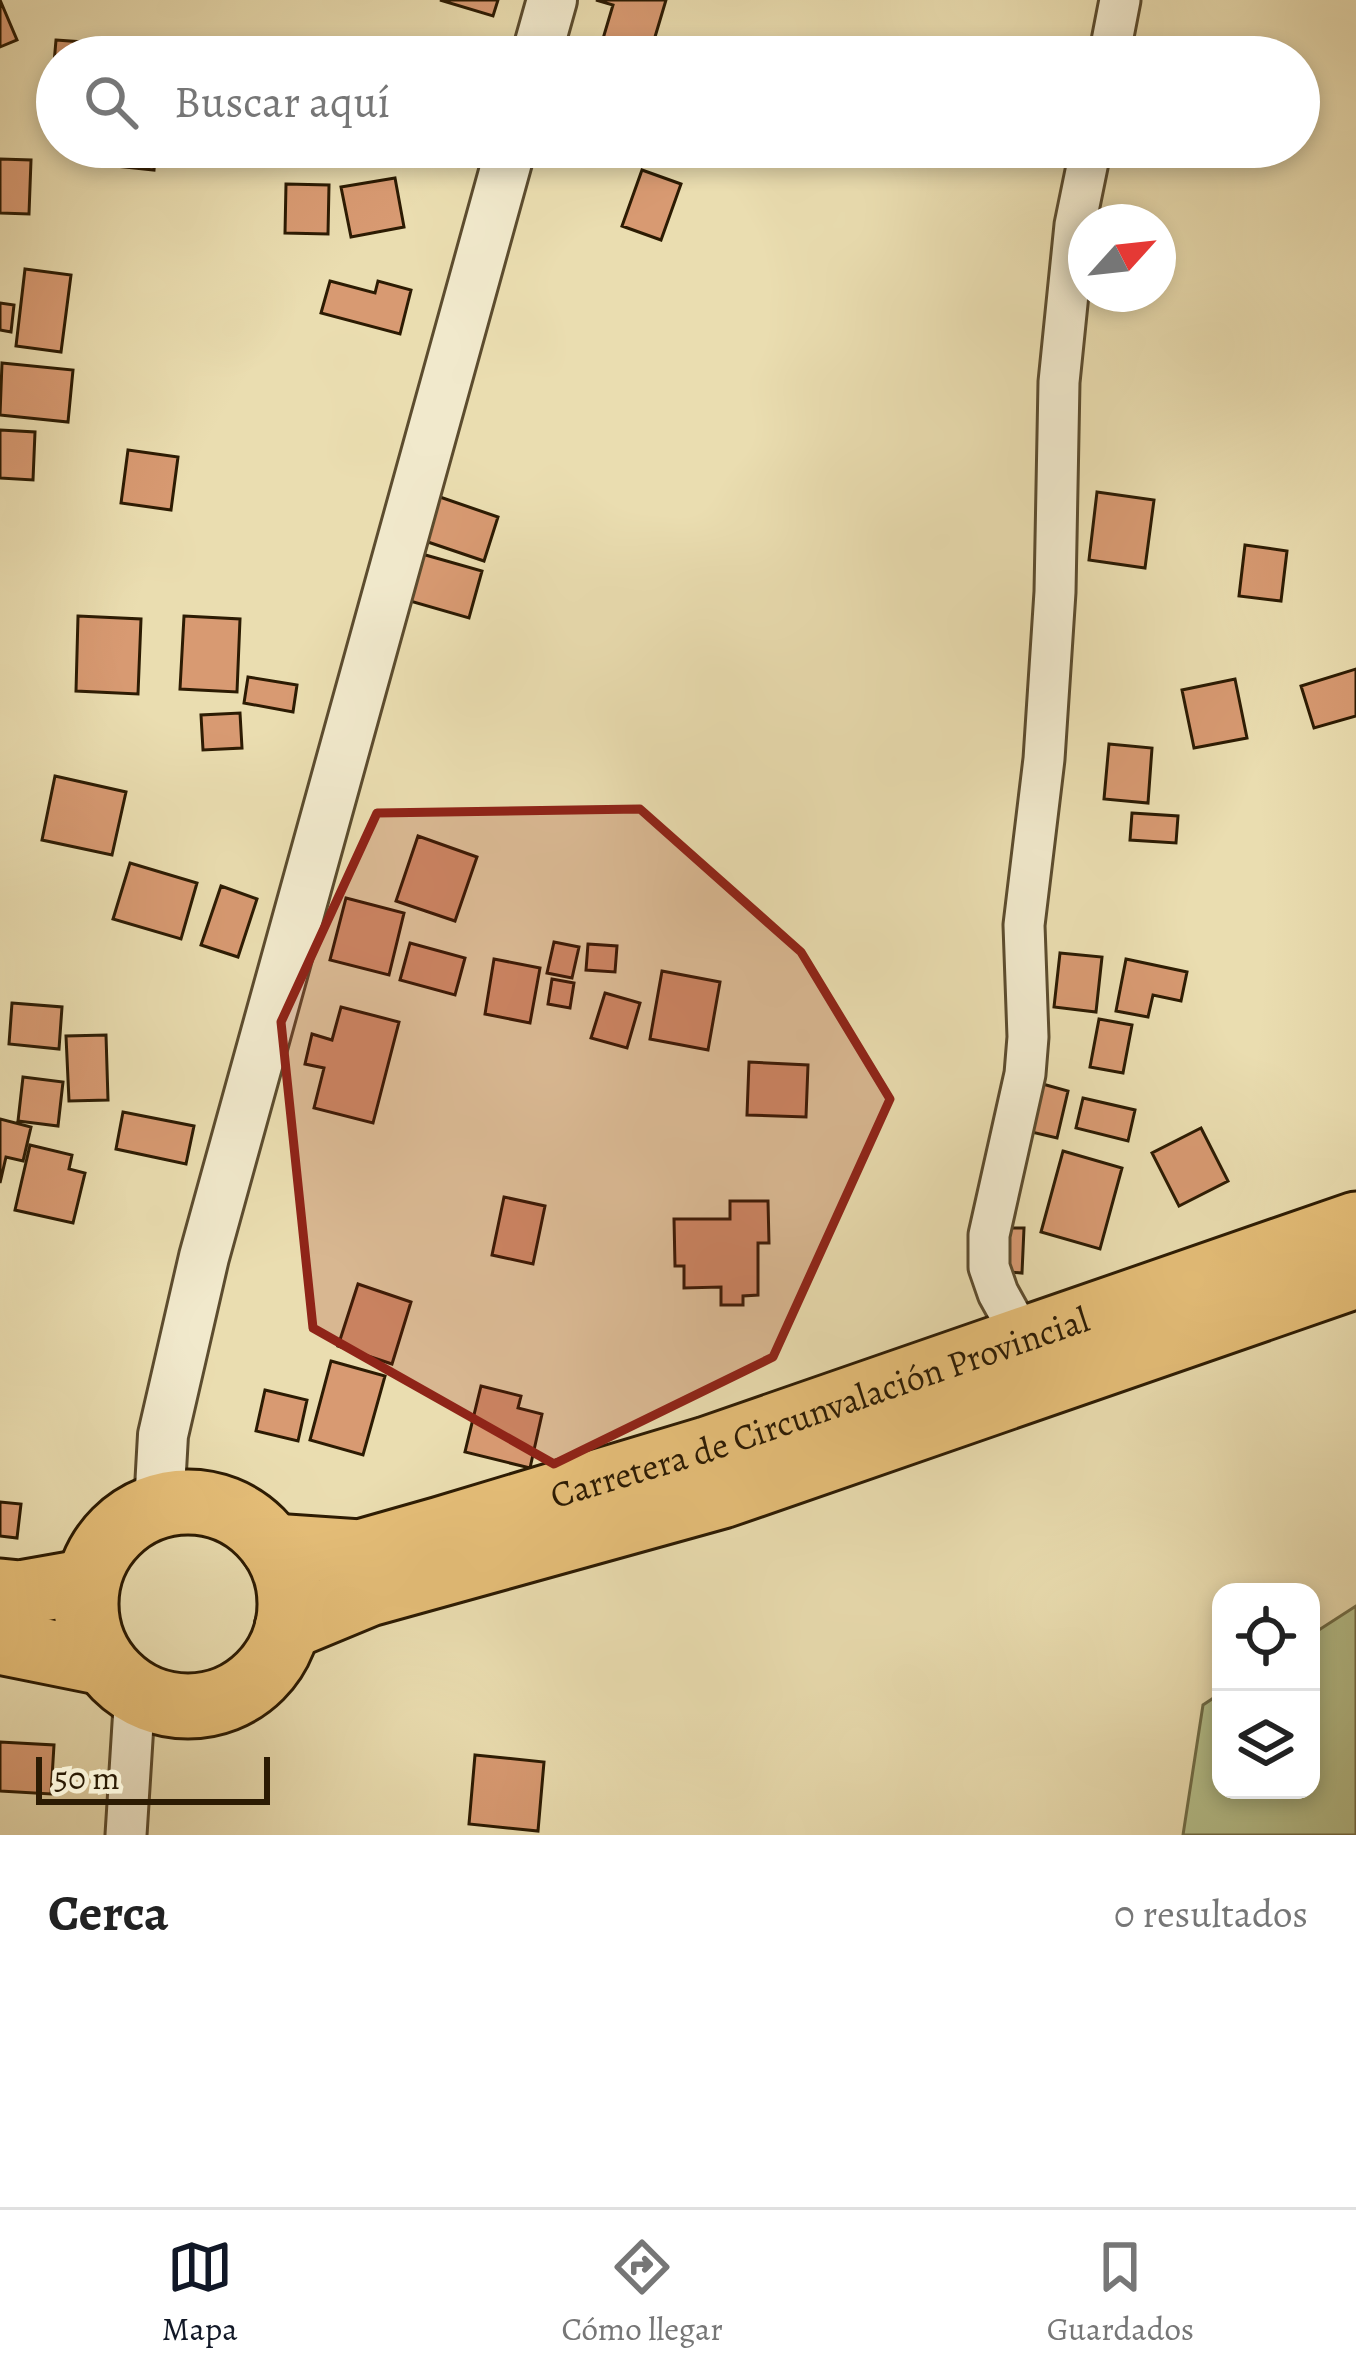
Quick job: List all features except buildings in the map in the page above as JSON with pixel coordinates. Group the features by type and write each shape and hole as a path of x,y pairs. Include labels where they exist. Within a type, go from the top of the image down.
{"highway":[{"name":"Carretera de Circunvalación Provincial","path":"272,1546 360,1552 707,1449 1356,1224"},
{"name":"Carretera de Circunvalación Provincial","path":"287,1628 369,1594 722,1496 1356,1276"},
{"path":"0,1642 120,1677 175,1706 218,1703 255,1683 269,1667 287,1628 288,1586 272,1546 258,1530 222,1508 201,1503 158,1506 121,1526 106,1542 88,1581 88,1623 120,1677"},
{"path":"0,1591 20,1593 88,1581"}],"street":[{"path":"542,36 552,0"},
{"path":"1113,36 1120,0"},
{"path":"158,1506 163,1435 210,1234 505,168"},
{"path":"1024,1340 989,1267 989,1235 1025,1074 1024,925 1051,655 1059,382 1075,225 1087,168"},
{"path":"120,1677 127,1835"}],"highlighted area":[{"path":"640,809 801,952 890,1099 773,1357 554,1464 313,1328 281,1022 377,813"}],"green space":[{"path":"1356,1606 1356,1835 1183,1835 1203,1705 1212,1699 1212,1799 1320,1799 1320,1629"}]}
